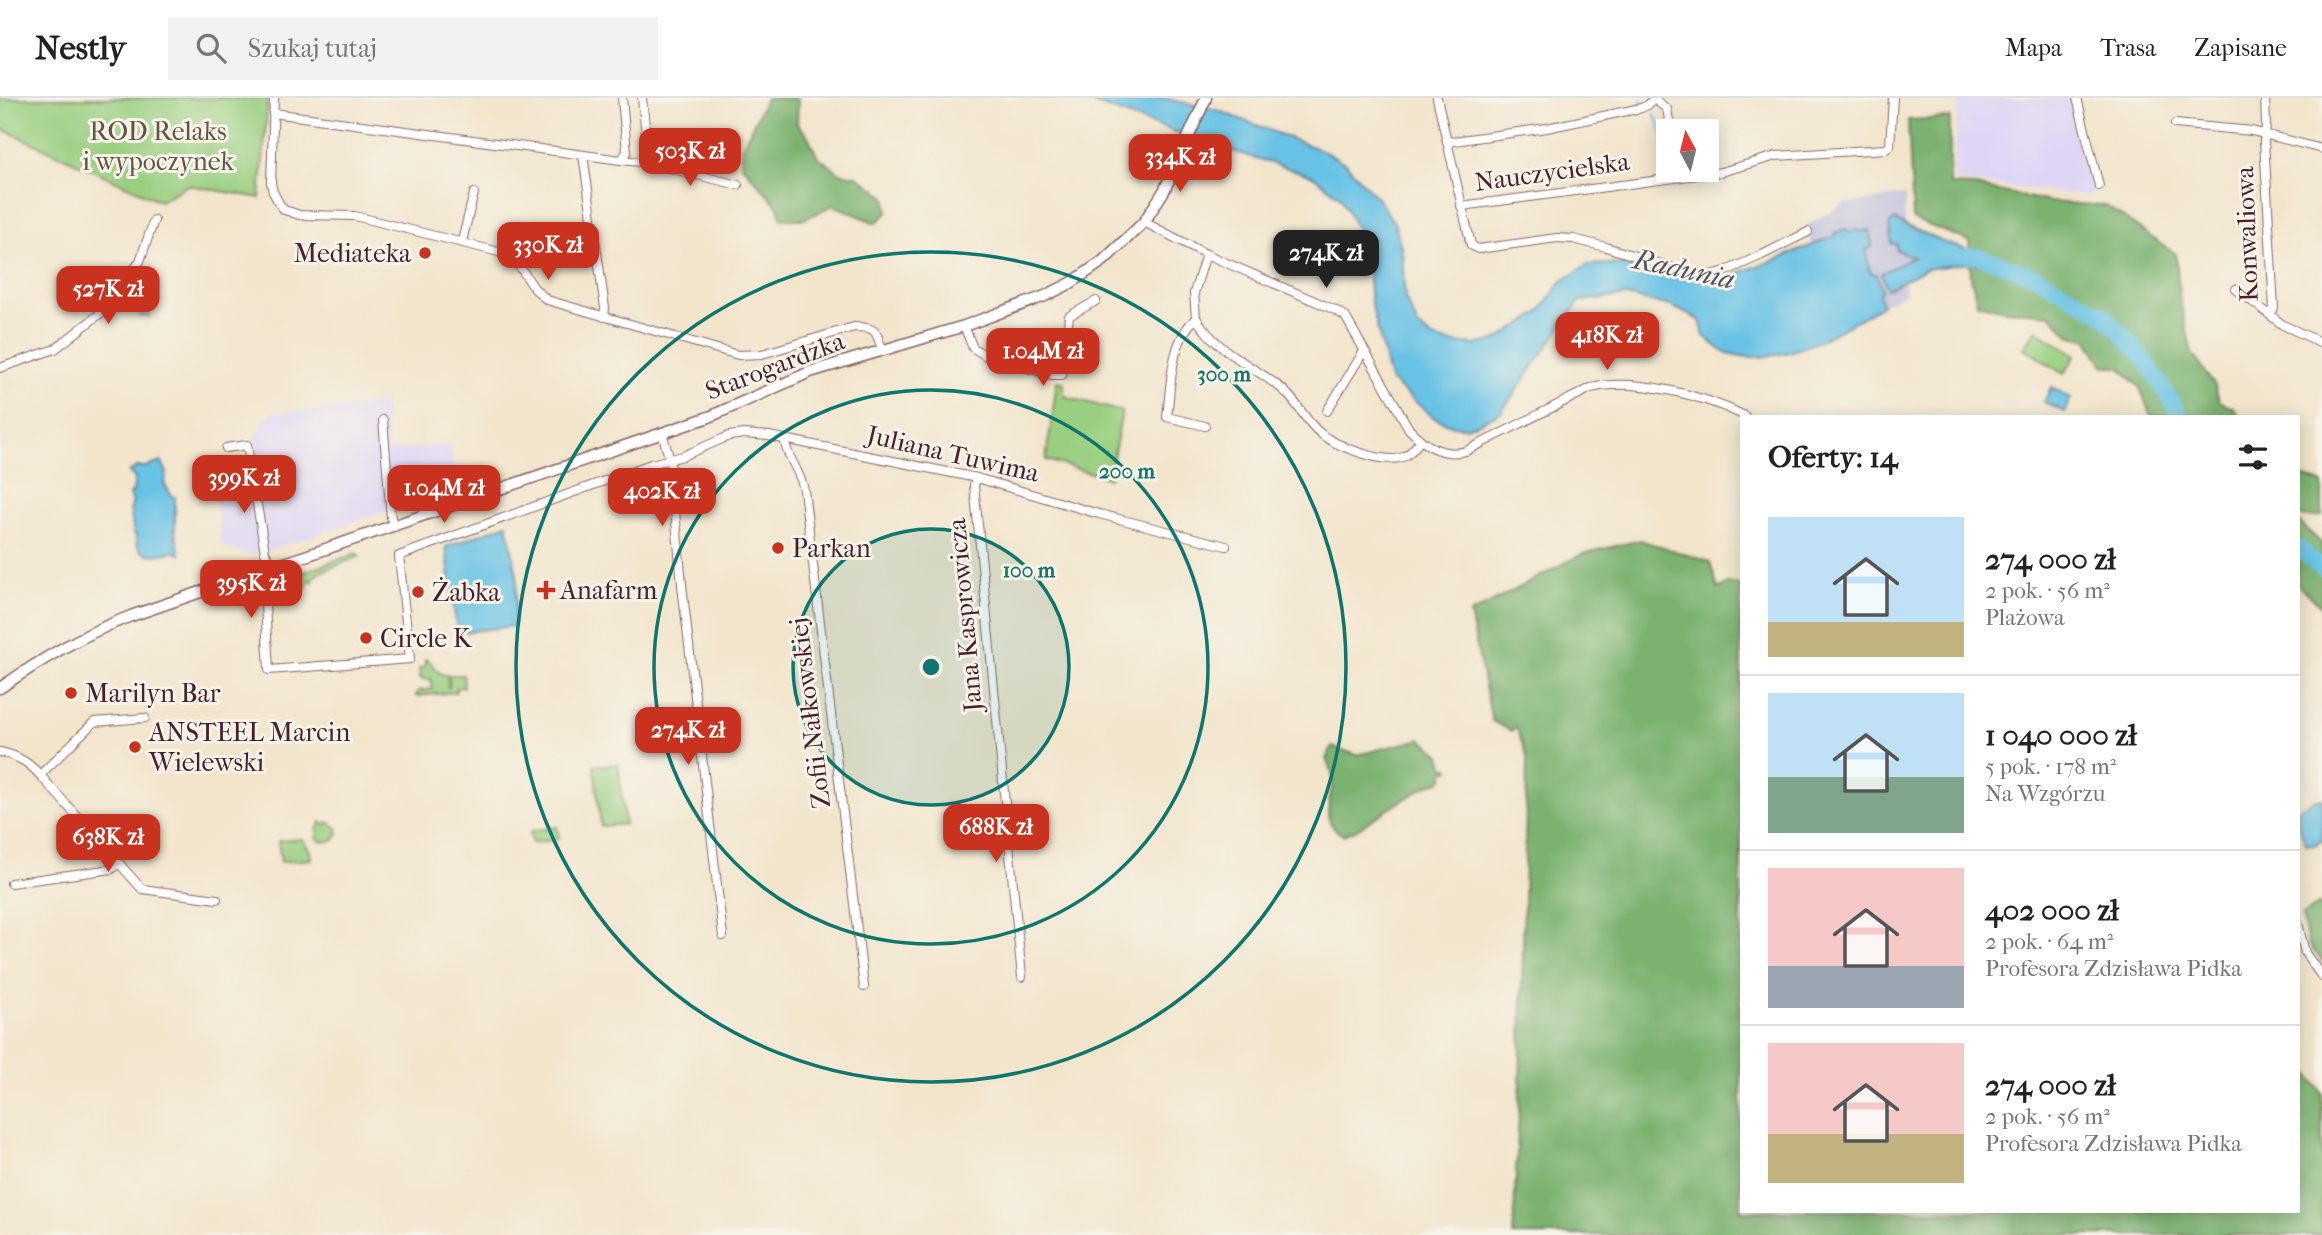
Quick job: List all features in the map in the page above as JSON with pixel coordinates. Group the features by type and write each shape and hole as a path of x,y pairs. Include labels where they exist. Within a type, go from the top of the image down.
{"main road":[{"name":"Starogardzka","path":"0,688 46,657 102,627 709,417 810,372 964,326 1030,302 1071,283 1110,255 1144,222 1164,191 1205,101"}],"street":[{"path":"274,98 271,183 273,192 284,210 299,215 355,216 499,252 518,264 534,288 547,300 738,355 762,354 854,327 869,327 877,332 882,350"},
{"path":"621,160 627,152 622,98"},
{"path":"642,98 649,163"},
{"path":"1437,98 1471,245 1478,249 1557,238 1573,239 1702,275 1726,271 1799,239 1808,232"},
{"name":"Nauczycielska","path":"1719,172 1776,156 1889,148 1893,98"},
{"path":"2077,98 2099,186"},
{"name":"Konwaliowa","path":"2265,98 2264,141 2274,308 2270,315 2283,325 2322,343"},
{"path":"1447,142 1595,119 1641,108 1654,99 1667,109 1669,119"},
{"path":"273,113 649,163 738,185"},
{"path":"2175,124 2266,134 2322,149"},
{"path":"583,155 605,308 604,317"},
{"name":"Nauczycielska","path":"1461,206 1656,176"},
{"path":"462,241 474,194"},
{"path":"0,368 55,349 106,309 140,261 154,220"},
{"path":"1144,222 1206,254 1333,309 1345,317 1409,429 1432,449 1451,454 1478,447 1591,388 1602,386 1650,387 1705,401 1742,415"},
{"path":"1206,254 1194,293 1196,318 1207,335 1221,349 1281,388 1318,432 1328,439 1383,459 1406,456 1420,441"},
{"path":"2236,289 2270,315"},
{"path":"964,326 973,348 990,358 1052,375 1062,375 1069,316 1097,301"},
{"path":"1196,318 1184,331 1177,350 1167,417 1205,426"},
{"path":"1327,411 1364,351"},
{"path":"383,420 390,518 394,527"},
{"path":"662,433 670,460 723,936"},
{"name":"Juliana Tuwima","path":"273,568 279,586 264,611 269,670 410,659 399,556 737,435 785,439 977,478 1099,514 1226,546"},
{"name":"Zofii Nałkowskiej","path":"785,439 785,448 796,466 804,490 864,987"},
{"path":"226,448 247,445 265,552 273,568"},
{"name":"Jana Kasprowicza","path":"977,478 974,485 1022,976"},
{"path":"40,775 93,722 145,718"},
{"path":"0,752 16,755 28,762 142,889 216,899"},
{"path":"11,883 112,869 118,864"},
{"path":"2300,932 2305,953 2322,977"}],"shaded area":[{"path":"2072,98 2094,196 1953,181 1959,99"},
{"path":"1905,195 1905,224 1894,220 1892,244 1915,257 1887,289 1904,281 1906,293 1882,305 1870,272 1866,249 1858,233 1835,236 1813,245 1805,227 1844,204"},
{"path":"384,404 389,450 450,445 457,487 269,550 249,555 222,546 215,491 259,485 253,438 271,413"}],"green space":[{"name":"ROD Relaks i wypoczynek","path":"0,98 268,98 260,198 188,185 160,201 0,128"},
{"path":"766,98 798,98 797,124 807,134 817,156 840,173 857,176 886,197 888,212 876,223 833,205 805,219 782,219 777,205 741,164 743,145"},
{"path":"1950,118 1950,185 1975,186 2050,202 2106,206 2176,254 2179,296 2192,353 2215,386 2219,400 2233,407 2239,415 2151,415 2140,388 2121,368 2103,365 2088,340 2069,335 2049,314 2004,310 1977,303 1971,277 1969,241 1913,219 1908,120"},
{"path":"2036,330 2076,355 2064,374 2024,348"},
{"path":"1057,381 1064,382 1064,396 1122,412 1109,478 1046,460"},
{"path":"2300,476 2322,483 2322,516 2300,517"},
{"path":"2300,523 2322,544 2322,608 2300,587"},
{"path":"1640,540 1710,562 1718,589 1729,583 1740,585 1740,1213 2300,1213 2300,1062 2322,1093 2322,1235 1513,1235 1520,1092 1527,757 1516,727 1512,731 1492,721 1470,614 1582,554"},
{"path":"356,553 360,556 318,573 312,582 311,580 305,583 307,587 296,588 287,581 292,576"},
{"path":"425,659 440,673 447,675 448,688 449,675 463,675 464,687 456,688 456,692 416,696 418,691 433,689 431,679 421,679 419,669 425,666"},
{"path":"1421,739 1441,755 1445,768 1450,770 1443,774 1440,782 1426,786 1355,830 1344,835 1336,830 1331,824 1328,811 1333,780 1326,759 1332,747 1357,755"},
{"path":"618,764 625,824 601,826 594,766"},
{"path":"321,822 326,825 328,822 337,828 335,840 322,842 317,838"},
{"path":"557,827 559,839 532,843 530,831"},
{"path":"302,839 310,851 311,859 281,862 278,841"},
{"path":"2322,903 2322,962 2308,943 2302,915"}],"water":[{"path":"1071,98 1163,98 1217,110 1323,151 1345,163 1377,198 1395,224 1402,251 1405,299 1418,326 1432,338 1447,342 1474,345 1497,340 1539,313 1562,281 1588,265 1612,264 1713,281 1773,261 1846,229 1848,232 1856,229 1859,232 1870,230 1872,247 1866,250 1870,272 1877,275 1882,290 1879,295 1882,305 1807,346 1787,353 1746,357 1720,349 1704,336 1700,320 1671,306 1626,296 1580,301 1501,412 1479,423 1465,427 1453,426 1433,417 1390,380 1371,302 1366,249 1341,197 1313,176"},
{"path":"1894,220 1945,243 1991,257 1989,265 1967,263 1926,269 1887,289 1881,273 1914,257 1897,250 1896,244 1892,244 1889,225"},
{"path":"142,293 146,295 150,317 141,317 137,308"},
{"path":"2051,387 2071,398 2064,412 2044,402"},
{"path":"162,462 167,473 164,484 175,497 175,532 180,554 173,551 153,555 142,552 134,534 130,509 133,502 130,494 133,492 135,478 129,472 137,467"},
{"path":"507,524 517,575 514,626 457,633 446,547"},
{"path":"2322,799 2322,841 2314,845 2306,844 2300,829 2300,808"}],"waterway":[{"path":"1654,114 1656,119"},
{"name":"Radunia","path":"1970,256 1978,256 2034,275 2105,316 2147,362 2179,415"},
{"name":"Radunia","path":"2300,550 2322,568"}],"place":[{"name":"Mediateka","path":"425,253"},
{"name":"Parkan","path":"778,548"},
{"name":"Anafarm","path":"546,590"},
{"name":"Żabka","path":"418,592"},
{"name":"Circle K","path":"366,638"},
{"name":"Marilyn Bar","path":"71,693"},
{"name":"ANSTEEL Marcin Wielewski","path":"135,747"}]}
